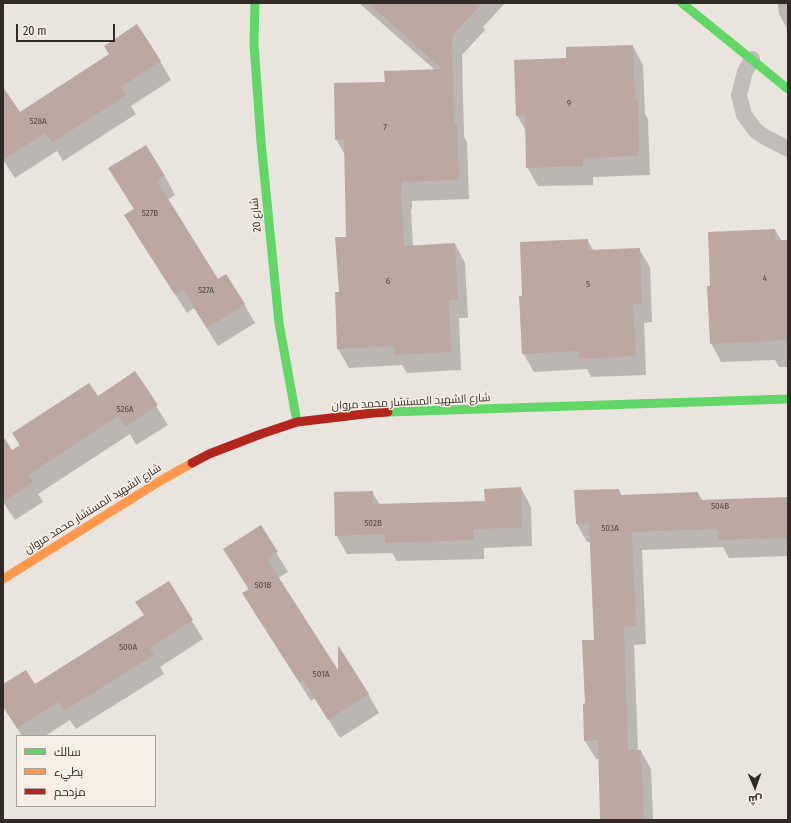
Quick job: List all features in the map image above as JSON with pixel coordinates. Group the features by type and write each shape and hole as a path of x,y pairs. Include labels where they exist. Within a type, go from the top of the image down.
{"street":[{"name":"شارع 20","path":"254,3 254,44 260,142 279,323 297,422"},
{"path":"682,3 788,89"},
{"name":"شارع الشهيد المستشار محمد مروان","path":"3,579 160,481 209,454 297,422 374,413 788,399"}],"lane":[{"path":"752,60 745,72 739,95 744,115 756,131 788,149"}],"building":[{"path":"368,3 482,3 452,36 454,123 457,123 459,180 402,182 401,190 404,246 455,243 458,299 449,300 451,352 395,355 394,346 337,349 335,292 339,292 335,237 346,237 344,139 335,140 334,83 385,82 384,71 442,69"},
{"path":"137,24 161,61 121,87 126,95 52,143 45,133 3,160 3,87 20,112 109,54 104,46"},
{"path":"633,45 635,99 638,99 639,156 583,158 583,166 526,168 525,115 516,116 514,60 566,58 566,47"},
{"path":"146,145 165,176 157,181 218,279 226,274 245,304 207,328 183,290 175,295 124,215 134,209 108,168"},
{"path":"775,229 776,240 788,240 788,340 710,344 707,286 710,286 708,232"},
{"path":"588,239 588,250 640,248 642,304 633,304 636,356 579,359 579,351 522,354 519,296 522,296 520,242"},
{"path":"135,371 158,405 125,427 118,416 28,475 33,482 3,502 3,436 12,450 20,445 12,433 89,383 98,396"},
{"path":"521,487 522,528 474,529 474,540 385,543 385,534 335,536 334,492 373,491 373,504 485,501 484,489"},
{"path":"619,489 620,495 698,492 699,500 788,497 788,538 718,540 717,529 632,532 636,626 624,627 628,750 641,750 644,820 600,820 598,740 584,741 583,704 585,703 582,640 594,640 589,523 576,524 574,490"},
{"path":"261,525 278,552 267,559 338,670 338,645 369,694 328,720 303,680 300,683 242,593 249,589 223,549"},
{"path":"169,581 193,620 150,648 154,655 64,711 59,702 17,728 3,707 3,684 26,670 35,684 144,615 135,602"}],"traffic: fast":[{"path":"255,3 254,44 261,142 279,323 297,422"},
{"path":"682,3 788,89"},
{"path":"388,412 788,399"}],"traffic: slow":[{"path":"3,579 160,481 192,463"}],"traffic: jam":[{"path":"192,463 209,454 297,422 388,412"}]}
